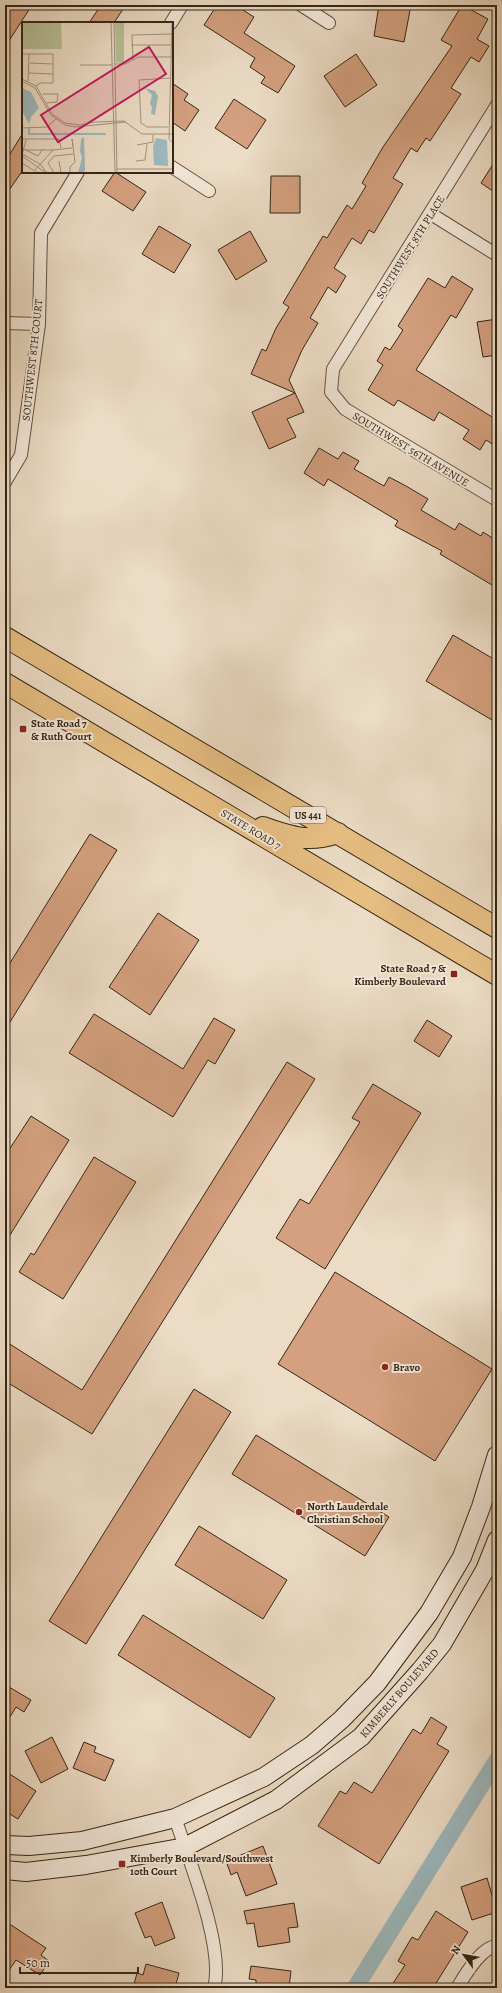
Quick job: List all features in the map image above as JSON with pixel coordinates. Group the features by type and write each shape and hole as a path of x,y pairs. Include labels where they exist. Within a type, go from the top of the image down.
{"main road":[{"name":"US 441","path":"5,637 497,928"},
{"name":"STATE ROAD 7","path":"5,683 497,975"},
{"path":"224,813 296,838 321,838 338,833"}],"street":[{"path":"172,22 182,5"},
{"path":"301,5 329,23"},
{"name":"SOUTHWEST 8TH PLACE","path":"331,392 333,369 431,214 497,105"},
{"path":"173,168 209,191"},
{"name":"SOUTHWEST 8TH COURT","path":"5,482 21,455 39,324 41,233 77,173"},
{"path":"431,214 497,255"},
{"path":"5,323 39,324"},
{"name":"SOUTHWEST 56TH AVENUE","path":"331,392 345,409 497,500"},
{"path":"5,1845 29,1846 82,1841 175,1818 264,1777 312,1746 342,1719 377,1683 429,1613 461,1561 481,1507 497,1455"},
{"name":"KIMBERLY BOULEVARD","path":"5,1870 26,1872 185,1847 276,1800 361,1737 442,1644 484,1570 497,1540"},
{"path":"175,1818 211,1928 217,1977 214,1988"},
{"path":"68,1842 70,1866"},
{"path":"457,1988 471,1965 494,1946"}],"building":[{"path":"5,5 32,5 5,47"},
{"path":"101,5 117,5 123,9 115,22 90,22"},
{"path":"217,5 235,5 254,17 244,33 295,66 278,93 261,83 265,77 250,67 255,58 204,25"},
{"path":"379,5 411,5 404,42 374,36"},
{"path":"462,5 488,19 477,39 489,46 479,62 471,57 451,88 461,94 430,141 426,138 417,152 411,148 393,178 403,184 374,233 369,230 361,244 352,238 334,268 346,276 336,293 328,287 310,318 318,323 302,350 289,380 304,412 287,419 296,437 269,449 252,412 295,393 251,374 262,349 266,351 276,328 289,307 283,303 323,236 327,238 347,205 352,209 366,186 362,183 383,147 452,46 441,40"},
{"path":"356,54 377,85 345,107 324,76"},
{"path":"173,84 188,94 184,100 199,110 185,131 173,123"},
{"path":"234,99 266,120 247,149 215,128"},
{"path":"22,135 22,171 5,196 5,162"},
{"path":"497,158 497,194 481,183"},
{"path":"114,173 117,173 146,192 133,211 102,191"},
{"path":"271,176 300,176 300,213 270,213"},
{"path":"159,226 191,245 174,273 142,254"},
{"path":"250,231 267,261 236,280 218,250"},
{"path":"452,276 473,289 456,318 451,315 416,370 497,420 497,447 486,440 480,450 463,439 469,430 439,412 434,421 398,400 394,406 368,390 383,365 377,361 385,347 390,350 403,330 398,326 428,278 445,288"},
{"path":"497,319 497,355 483,357 477,322"},
{"path":"319,448 338,459 343,452 359,461 354,469 384,486 389,477 428,499 421,510 455,530 459,523 481,536 483,532 497,541 497,588 440,554 442,551 395,526 398,521 328,479 324,486 304,473"},
{"path":"453,635 497,661 497,723 426,681"},
{"path":"90,834 117,850 5,1030 5,971"},
{"path":"158,913 199,940 150,1015 109,987"},
{"path":"94,1014 183,1069 214,1018 235,1030 215,1064 208,1060 173,1117 69,1053"},
{"path":"427,1020 452,1036 439,1057 414,1041"},
{"path":"287,1062 315,1079 92,1434 5,1381 5,1341 82,1390"},
{"path":"373,1084 421,1113 325,1269 276,1238 300,1199 309,1204 360,1122 352,1118"},
{"path":"31,1116 69,1140 5,1243 5,1156"},
{"path":"94,1157 136,1182 63,1299 19,1272 31,1253 34,1255"},
{"name":"Bravo","path":"335,1272 492,1369 435,1461 278,1364"},
{"path":"194,1389 231,1412 86,1644 49,1621"},
{"path":"256,1435 389,1517 365,1556 232,1474"},
{"path":"199,1526 287,1580 263,1619 175,1565"},
{"path":"143,1615 275,1698 250,1738 118,1655"},
{"path":"9,1687 31,1700 24,1712 16,1707 5,1725 5,1693"},
{"path":"431,1717 447,1727 437,1744 449,1751 379,1864 318,1826 340,1791 346,1794 354,1782 372,1793 413,1729 421,1734"},
{"path":"52,1737 68,1769 41,1783 25,1751"},
{"path":"84,1742 96,1747 94,1752 114,1760 105,1781 73,1768"},
{"path":"5,1771 36,1791 18,1819 5,1811"},
{"path":"263,1846 277,1884 246,1896 237,1872 231,1875 226,1861"},
{"path":"487,1878 497,1912 472,1920 461,1887"},
{"path":"162,1902 175,1938 155,1946 151,1936 145,1938 135,1913"},
{"path":"294,1903 298,1927 288,1928 290,1942 258,1947 254,1923 247,1924 244,1911"},
{"path":"436,1911 468,1932 433,1988 390,1988 405,1965 398,1961 412,1937 418,1940"},
{"path":"5,1921 46,1948 41,1955 49,1961 40,1975 16,1960 5,1976"},
{"path":"146,1964 179,1973 175,1988 159,1985 158,1988 133,1988 137,1973 143,1975"},
{"path":"251,1966 291,1971 289,1988 256,1988 256,1980 249,1979"}],"waterway":[{"path":"355,1988 497,1760"}],"place":[{"name":"State Road 7 & Ruth Court","path":"23,729"},
{"name":"State Road 7 & Kimberly Boulevard","path":"454,974"},
{"name":"Bravo","path":"385,1367"},
{"name":"North Lauderdale Christian School","path":"299,1512"},
{"name":"Kimberly Boulevard/Southwest 10th Court","path":"122,1864"}]}
